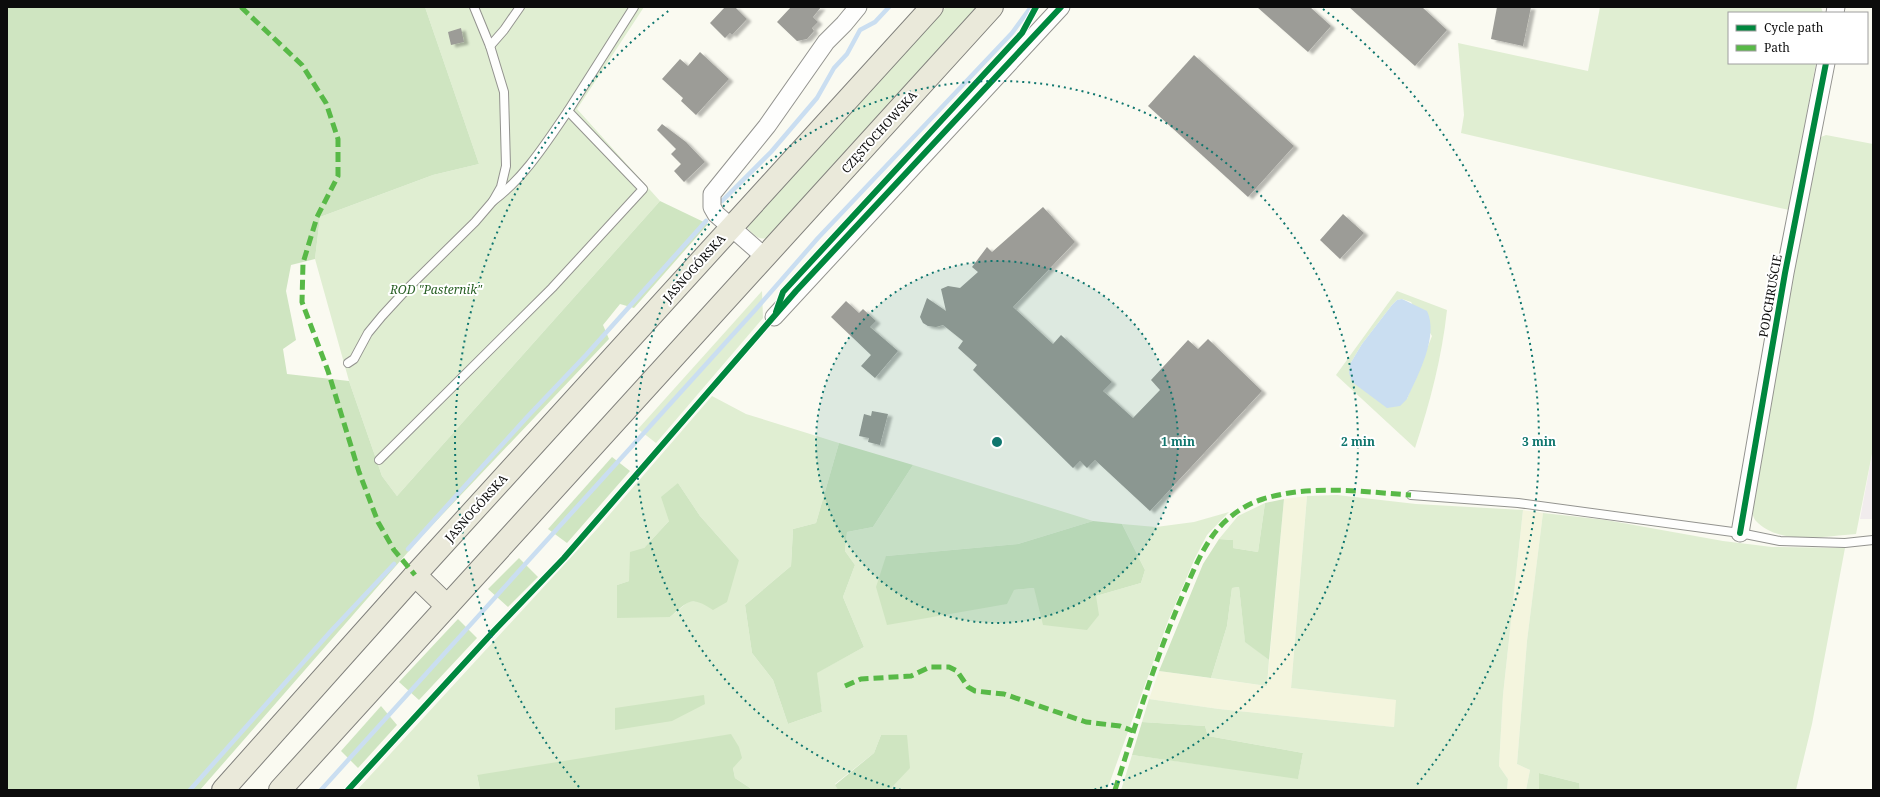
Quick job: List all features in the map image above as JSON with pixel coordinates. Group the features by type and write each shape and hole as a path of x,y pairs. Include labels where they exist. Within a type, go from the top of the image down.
{"main road":[{"path":"731,228 932,7"},
{"name":"CZĘSTOCHOWSKA","path":"765,257 992,7"},
{"name":"JASNOGÓRSKA","path":"223,790 415,575 731,228"},
{"path":"280,790 765,257"},
{"path":"415,575 448,606"}],"street":[{"path":"765,257 716,214 712,207 712,194 767,126 826,42 858,7"},
{"path":"774,317 1061,7"},
{"name":"PODCHRUŚCIE","path":"1740,533 1785,273 1826,64"}],"lane":[{"path":"474,7 490,46 504,92 506,166 501,187 493,201"},
{"path":"490,46 504,30 520,7"},
{"path":"348,363 354,359 368,333 382,316 493,201 510,189 530,166 568,111 634,7"},
{"path":"379,460 552,288 643,189 568,111"},
{"path":"1411,495 1518,503 1740,533 1780,541 1844,543 1873,540"}],"shaded area":[{"path":"1873,449 1873,519 1860,519"}],"green space":[{"path":"7,7 425,7 479,164 433,175 320,217 315,259 291,265 286,291 296,340 283,349 287,374 349,381 382,476 397,496 660,201 708,224 634,308 620,304 603,325 609,339 422,536 200,790 7,790"},
{"name":"ROD \"Pasternik\"","path":"425,7 644,7 577,109 660,201 397,496 382,476 349,381 315,259 320,217 433,175 479,164"},
{"path":"946,7 978,7 769,237 762,239 754,235 746,227"},
{"path":"1600,7 1821,7 1823,12 1728,12 1728,64 1816,64 1789,210 1461,133 1464,115 1458,43 1588,71"},
{"path":"1826,135 1873,144 1873,449 1856,534 1803,538 1777,534 1766,529 1756,521 1749,498 1821,137"},
{"path":"762,291 763,318 656,443 638,429"},
{"path":"1397,291 1447,310 1435,380 1415,448 1336,375","holes":["1402,299 1411,302 1432,336 1407,399 1350,364 1362,344 1392,305 1397,300"]},
{"path":"712,396 746,414 839,443 816,523 793,529 791,566 745,605 752,653 773,680 788,724 822,712 816,673 864,647 843,597 855,565 845,551 847,532 873,527 913,465 1093,521 1018,544 886,556 1014,590 1034,588 1096,596 1141,583 1145,570 1122,524 1156,527 1194,522 1229,512 1207,535 1195,558 1168,621 1107,790 881,790 891,788 881,735 874,753 835,784 838,790 750,790 750,788 735,778 733,768 477,775 480,790 357,790 597,529","holes":["678,483 700,516 739,560 700,601 688,602 670,617 617,585 629,581 644,548 669,521"]},
{"path":"839,443 913,465 873,527 847,532 845,551 855,565 843,597 864,647 817,673 822,712 788,724 773,680 752,653 745,605 791,566 793,529 816,523"},
{"path":"612,457 630,471 567,543 548,529"},
{"path":"678,483 700,516 739,560 727,602 713,610 706,605 694,601 690,602 681,607 670,617 617,618 617,585 629,581 630,552 644,548 669,521 661,497"},
{"path":"1337,495 1416,504 1523,510 1503,695 1499,766 1508,779 1507,790 1121,790 1132,755 1298,778 1303,753 1208,736 1205,726 1142,722 1149,699 1219,709 1394,727 1396,700 1291,688 1307,496"},
{"path":"1307,496 1291,688 1397,700 1394,727 1219,709 1149,699 1159,671 1267,686 1284,499"},
{"path":"1284,499 1269,660 1245,642 1239,587 1232,588 1227,626 1211,678 1159,671 1203,564 1219,539 1233,540 1233,548 1258,552 1265,503"},
{"path":"1265,503 1258,552 1233,548 1233,540 1219,539 1238,516"},
{"path":"1523,510 1543,513 1527,641 1517,764 1530,770 1526,790 1507,790 1508,779 1499,766 1503,695"},
{"path":"1543,513 1606,520 1723,541 1772,547 1845,548 1812,724 1796,790 1580,790 1579,783 1539,773 1539,790 1526,790 1530,770 1517,764 1527,641"},
{"path":"1093,521 1122,524 1145,570 1141,583 1096,596 1099,615 1087,630 1043,625 1034,588 1014,590 1007,604 887,625 876,587 886,556 1018,544"},
{"path":"519,558 538,577 508,607 488,589"},
{"path":"1239,587 1245,641 1269,660 1267,686 1211,678 1227,626 1232,588"},
{"path":"458,619 477,638 419,700 399,682"},
{"path":"704,695 705,704 672,721 615,730 615,708"},
{"path":"381,706 397,725 358,768 341,751"},
{"path":"1142,722 1205,726 1208,736 1303,753 1298,779 1132,755"},
{"path":"731,734 739,747 742,758 733,768 735,778 750,788 750,790 480,790 477,775"},
{"path":"881,735 907,735 910,768 891,788 881,790 838,790 835,785 874,753"},
{"path":"1539,773 1579,783 1580,790 1539,790"}],"water":[{"path":"1402,299 1427,311 1430,321 1429,344 1426,355 1407,399 1400,406 1387,408 1352,382 1349,373 1350,364 1362,344 1392,305 1397,300"}],"building":[{"path":"725,7 735,7 747,19 732,35 730,33 725,38 710,23"},
{"path":"791,7 821,7 813,17 818,22 812,28 814,31 807,39 797,41 777,22"},
{"path":"1257,7 1310,7 1331,26 1308,52"},
{"path":"1349,7 1422,7 1447,30 1415,66"},
{"path":"1497,7 1531,7 1523,46 1491,39"},
{"path":"461,28 464,42 451,45 448,32"},
{"path":"700,52 729,79 696,115 681,101 683,98 662,79 680,59 688,66"},
{"path":"1194,55 1294,146 1248,197 1148,106"},
{"path":"662,124 686,142 705,162 684,182 674,171 681,164 671,154 676,149 657,130"},
{"path":"1043,207 1075,242 1013,307 1053,344 1061,335 1112,382 1103,391 1133,418 1160,390 1151,380 1188,340 1198,349 1208,339 1262,391 1150,511 1095,460 1087,468 1080,461 1073,468 973,370 977,365 958,348 963,341 943,325 936,327 928,326 923,323 920,317 927,298 946,311 941,289 948,286 960,288 978,272 972,267 987,247 992,252"},
{"path":"1343,214 1364,233 1340,259 1320,240"},
{"path":"846,301 859,313 863,309 876,321 870,327 898,351 875,378 861,366 871,355 831,317"},
{"path":"872,411 888,414 880,445 868,442 869,438 859,436 864,414 871,416"}],"waterway":[{"path":"722,201 771,152 817,98 834,68 847,54 860,30 875,22 889,7"},
{"path":"321,790 756,309 818,238 1012,33 1031,7"},
{"path":"408,549 528,416 586,355 706,221"},
{"path":"190,790 331,631 394,564"}],"marked path":[{"path":"241,7 302,65 326,103 338,139 338,176 317,217 303,263 302,302 328,371 359,472 378,522 394,550 415,575"},
{"path":"1115,790 1147,690 1174,616 1190,578 1207,544 1227,519 1248,505 1281,494 1318,490 1337,490 1411,495"},
{"path":"845,686 861,679 911,676 930,667 949,667 957,671 968,687 975,691 1004,694 1086,722 1120,726 1133,731"}],"cycle path":[{"path":"776,312 783,292 1022,33 1036,7"},
{"path":"348,790 493,632 564,558 796,291 1061,7"},
{"path":"1740,533 1785,273 1826,64"}]}
